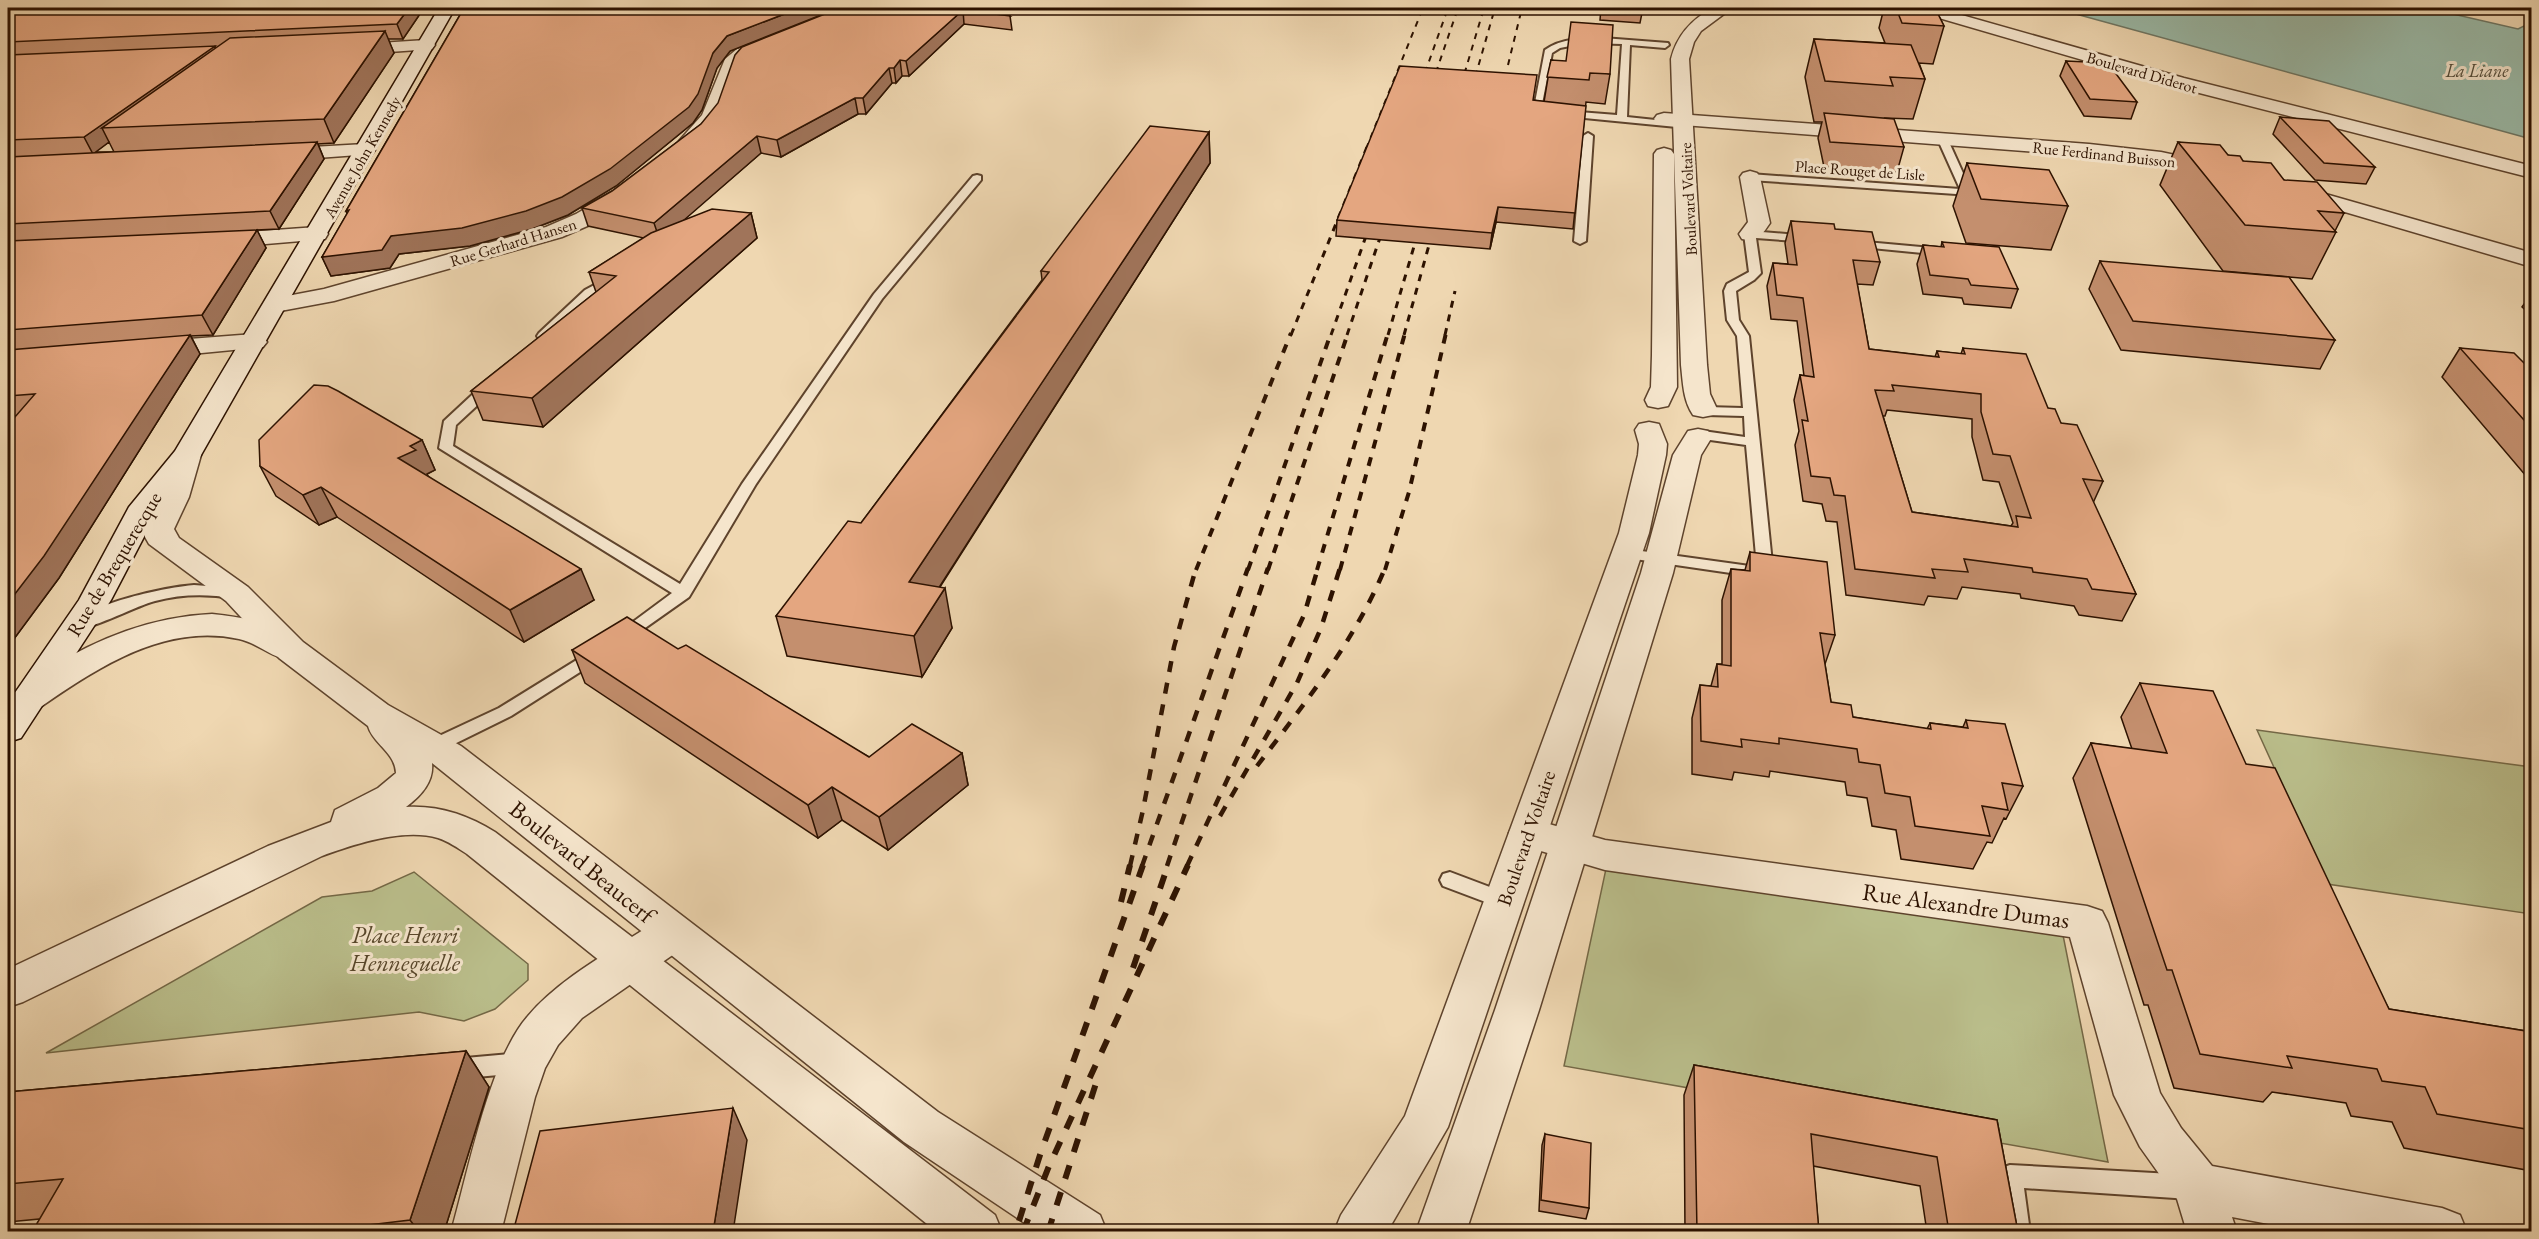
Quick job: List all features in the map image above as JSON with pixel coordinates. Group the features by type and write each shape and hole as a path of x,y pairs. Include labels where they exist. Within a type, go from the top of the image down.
{"street":[{"name":"Avenue John Kennedy","path":"275,305 447,8"},
{"path":"1664,54 1677,25 1702,8"},
{"name":"Boulevard Voltaire","path":"1441,1232 1496,1073 1549,839 1644,556 1702,423 1696,394 1694,365 1680,67 1683,47 1697,25 1724,8"},
{"name":"Boulevard Diderot","path":"1921,8 2171,80 2532,172"},
{"name":"Boulevard Diderot","path":"1952,8 2366,128"},
{"path":"678,150 699,132 711,117 734,59 750,50 789,35"},
{"path":"324,51 426,45"},
{"name":"Boulevard Voltaire","path":"1644,556 1644,496 1652,455 1653,415 1664,387 1664,87"},
{"name":"Rue Ferdinand Buisson","path":"1664,121 2134,154 2187,163 2236,175"},
{"path":"252,156 365,150"},
{"path":"1750,177 1760,223 1750,234"},
{"name":"Rue Gerhard Hansen","path":"275,305 326,296 554,232 594,214 643,179"},
{"path":"2279,187 2532,260"},
{"path":"196,242 317,234"},
{"name":"Rue de Brequerecque","path":"8,729 79,626 112,571 144,507 187,455 275,305"},
{"path":"122,352 254,342"},
{"path":"1683,401 1702,423 1673,438 1653,415 1683,401"},
{"path":"187,455 174,497 161,525 160,537 237,594 291,650 422,752 414,764 414,776 400,794 266,866"},
{"path":"30,697 73,668 112,648 148,634 181,627 211,625 239,627 265,636 291,650"},
{"name":"Boulevard Beaucerf","path":"422,752 517,809 672,933 935,1137 1082,1232"},
{"path":"8,989 319,841 369,826 419,821 452,826 481,843 977,1232"},
{"name":"Boulevard Voltaire","path":"1359,1232 1424,1127 1504,901 1549,839"},
{"name":"Rue Alexandre Dumas","path":"1549,839 1605,855 2087,923 2146,1116 2205,1209"},
{"path":"476,1232 512,1097 524,1063 542,1031 567,1005 672,933"},
{"path":"8,970 72,958"},
{"path":"2205,1209 2442,1232"}],"lane":[{"path":"1664,54 1626,43 1587,41 1566,43 1550,50 1536,111 1664,121"},
{"path":"1622,118 1626,43"},
{"path":"1580,241 1588,136"},
{"name":"Place Rouget de Lisle","path":"1750,177 1967,193 1943,140"},
{"path":"422,752 505,712 562,678 683,593 749,484 878,297 977,178"},
{"path":"1644,556 1765,573 1743,336 1732,320 1730,291 1731,287 1755,273 1750,234 1819,240"},
{"path":"1842,242 1956,253"},
{"path":"536,342 589,293 626,272"},
{"path":"501,375 449,424 446,448 683,593"},
{"path":"1702,423 1750,412"},
{"path":"1702,423 1753,442"},
{"path":"79,626 124,604 158,595 204,589 237,594"},
{"path":"1450,880 1504,901"},
{"path":"430,1071 524,1063"},
{"path":"2019,1232 2010,1176 2205,1209"}],"green space":[{"path":"2257,730 2531,767 2531,914 2327,884"},
{"path":"1607,864 2063,935 2108,1162 1564,1066"},
{"name":"Place Henri Henneguelle","path":"414,872 528,964 528,980 495,1009 464,1021 419,1012 46,1053 322,897 372,891"}],"water":[{"name":"La Liane","path":"2054,8 2427,8 2518,29 2526,25 2531,26 2531,139"}],"building":[{"path":"8,8 409,8 397,24 8,42"},
{"path":"464,8 800,8 727,36 713,53 698,94 689,107 610,169 562,197 526,211 462,228 391,236 382,250 322,257 349,210 346,211"},
{"path":"847,8 1000,8 1010,16 963,10 906,61 900,60 894,68 889,68 863,98 855,98 777,140 757,136 654,223 582,208 612,191 701,124 718,103 735,55 742,47 835,10"},
{"path":"1896,8 1935,8 1944,26 1902,23"},
{"path":"1571,22 1613,25 1610,74 1590,73 1589,80 1547,77 1551,60 1566,61"},
{"path":"385,31 324,119 102,128 230,38"},
{"path":"1814,39 1911,45 1925,79 1890,77 1893,86 1825,81"},
{"path":"215,46 84,137 8,140 8,55"},
{"path":"2066,61 2108,63 2137,102 2090,99"},
{"path":"1400,66 1537,75 1533,100 1586,106 1575,213 1498,207 1492,233 1337,220"},
{"path":"1824,113 1894,119 1904,147 1830,142"},
{"path":"2280,117 2329,121 2375,167 2324,163"},
{"path":"1150,126 1209,132 909,582 945,588 914,636 776,616 848,521 861,523 1049,272 1041,271"},
{"path":"317,142 270,211 8,224 8,157"},
{"path":"2178,142 2220,145 2228,155 2240,156 2243,161 2271,163 2284,180 2317,182 2344,213 2318,211 2336,232 2245,225"},
{"path":"1967,163 2049,170 2068,206 1981,199"},
{"path":"712,209 751,213 532,398 471,391 616,276 589,272 651,233"},
{"path":"1791,221 1834,224 1835,229 1872,232 1880,262 1853,260 1869,349 1939,357 1937,351 1965,354 1963,348 2026,354 2048,408 2055,409 2061,423 2077,425 2103,481 2083,479 2136,594 2092,589 2087,579 2033,572 2032,568 1964,559 1968,572 1932,569 1935,578 1855,569 1845,496 1834,495 1830,478 1811,476 1802,420 1808,421 1800,375 1814,377 1803,298 1777,295 1773,263 1797,265","holes":["1892,385 1981,394 1981,412 1993,454 2010,456 2031,518 2016,516 2018,527 1912,512 1875,390 1894,391"]},
{"path":"257,230 202,315 8,330 8,241"},
{"path":"1942,242 1999,247 2018,289 1971,285 1968,279 1930,275 1923,245 1944,247"},
{"path":"2100,261 2289,277 2335,340 2133,321"},
{"path":"190,335 44,556 8,603 8,425 35,394 8,396 8,350"},
{"path":"2460,348 2514,353 2532,371 2532,429"},
{"path":"314,385 328,386 338,391 422,440 410,446 416,450 398,458 581,569 510,610 321,487 303,495 260,466 259,440"},
{"path":"1750,552 1827,562 1835,635 1820,633 1831,702 1851,705 1853,717 1931,729 1930,723 1968,728 1966,720 2005,724 2023,786 2002,783 2008,810 1982,806 1990,836 1915,826 1910,797 1885,793 1880,765 1859,762 1857,749 1779,738 1779,744 1741,739 1742,747 1701,741 1700,685 1718,687 1717,664 1731,666 1731,569 1750,571"},
{"path":"627,617 678,649 686,645 869,757 912,724 962,753 879,817 832,787 808,805 572,650"},
{"path":"2140,683 2213,691 2246,764 2275,768 2389,1009 2532,1032 2532,1130 2437,1114 2425,1087 2382,1081 2377,1069 2287,1056 2292,1068 2200,1054 2172,970 2167,970 2091,743 2167,753"},
{"path":"466,1051 410,1220 369,1225 367,1232 32,1232 63,1179 8,1184 8,1092"},
{"path":"1694,1065 1997,1120 2018,1232 1949,1232 1937,1157 1811,1134 1819,1232 1697,1232"},
{"path":"733,1108 713,1232 513,1232 540,1131"},
{"path":"1545,1134 1591,1143 1589,1208 1541,1200"}],"railway":[{"path":"1366,149 1423,8"},
{"path":"1421,84 1448,8"},
{"path":"1432,84 1458,8"},
{"path":"1461,85 1484,8"},
{"path":"1472,88 1495,8"},
{"path":"1508,65 1522,8"},
{"path":"1291,335 1367,147"},
{"path":"1331,335 1371,222"},
{"path":"1347,335 1385,223"},
{"path":"1388,335 1420,226"},
{"path":"1404,335 1434,227"},
{"path":"1445,335 1455,291"},
{"path":"1196,570 1291,333"},
{"path":"1248,570 1331,333"},
{"path":"1268,570 1348,333"},
{"path":"1317,570 1388,333"},
{"path":"1340,570 1405,333"},
{"path":"1385,570 1409,492 1446,333"},
{"path":"1130,866 1174,647 1196,568"},
{"path":"1142,866 1248,568"},
{"path":"1167,866 1268,568"},
{"path":"1187,866 1304,615 1318,568"},
{"path":"1220,816 1297,683 1321,628 1340,568"},
{"path":"1257,766 1344,646 1373,595 1385,568"},
{"path":"1121,902 1130,865"},
{"path":"1019,1221 1040,1155 1143,865"},
{"path":"1133,968 1168,865"},
{"path":"1023,1232 1049,1166 1188,865"},
{"path":"1048,1232 1099,1074"}]}
